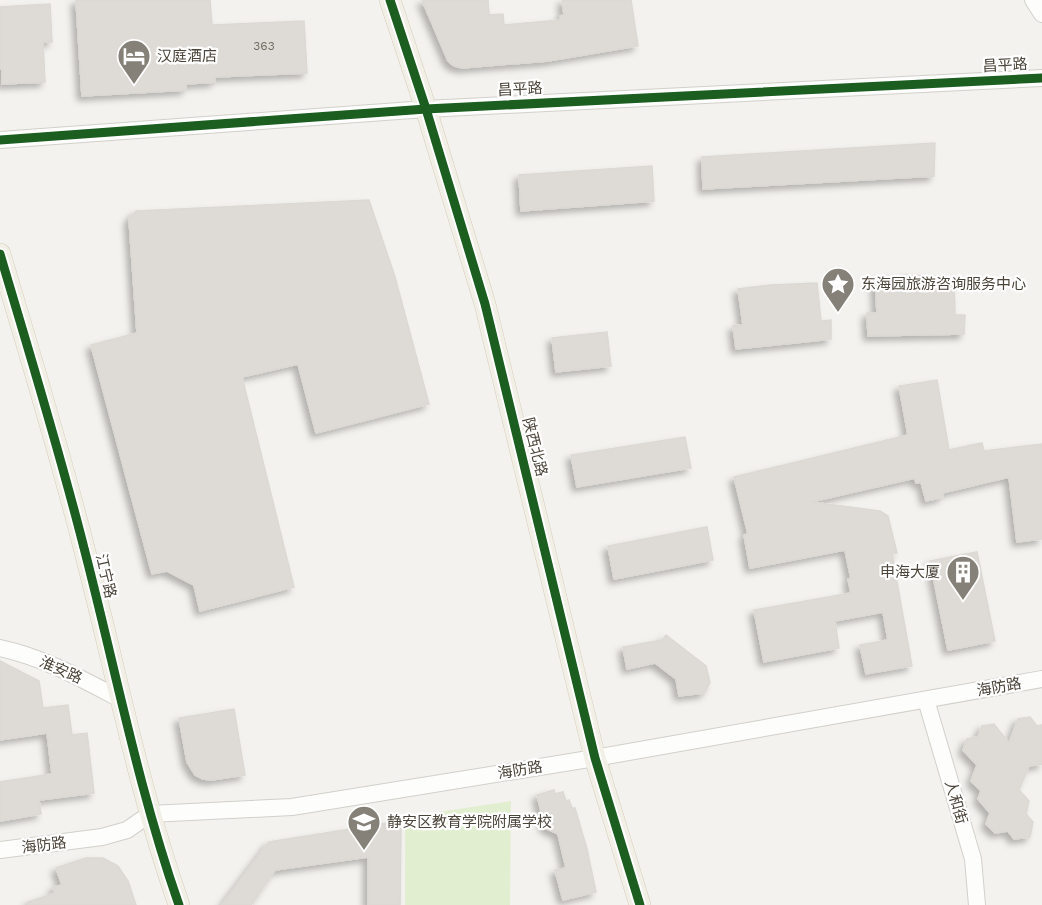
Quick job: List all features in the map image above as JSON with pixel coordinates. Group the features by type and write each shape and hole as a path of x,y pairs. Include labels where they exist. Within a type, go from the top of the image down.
{"main road":[{"name":"陕西北路","path":"390,0 426,109 485,304 595,758 640,905"},
{"name":"江宁路","path":"0,254 43,398 84,548 150,814 178,905"}],"street":[{"path":"1034,0 1042,14"},
{"name":"昌平路","path":"0,140 426,109 1042,78"},
{"name":"淮安路","path":"0,648 25,653 120,699"},
{"name":"海防路","path":"0,850 102,837 127,831 150,814 292,807 595,758 1042,680"},
{"name":"人和街","path":"926,700 973,860 977,905"}],"green space":[{"path":"511,801 510,905 405,905 405,817"}],"building":[{"path":"76,0 210,0 212,25 304,21 307,73 215,77 215,82 186,84 186,90 82,96"},
{"path":"422,0 488,0 489,15 503,14 504,25 560,20 560,16 564,15 562,0 631,0 638,46 548,61 462,68 448,61"},
{"path":"50,4 52,42 43,42 45,82 2,84 0,7"},
{"path":"935,143 934,176 703,189 702,157"},
{"path":"652,166 654,201 521,211 519,175"},
{"path":"369,200 395,277 429,404 316,433 298,364 242,377 294,587 200,611 194,585 167,571 152,574 91,345 137,333 129,219 136,211"},
{"path":"908,275 954,277 955,315 965,315 964,334 868,336 867,313 877,313 875,277"},
{"path":"817,283 821,321 831,320 831,339 736,349 733,326 743,325 738,289"},
{"path":"607,332 611,366 556,372 552,338"},
{"path":"937,380 949,450 982,443 984,451 1042,444 1042,539 1017,542 1009,477 942,493 943,497 926,501 921,482 916,483 915,478 811,502 880,511 888,516 897,553 892,554 912,666 866,674 860,645 888,640 883,612 835,621 839,648 764,662 754,610 851,593 848,579 851,579 845,550 750,568 744,535 748,534 734,477 908,435 899,386"},
{"path":"685,437 691,468 577,487 571,455"},
{"path":"707,527 713,560 614,579 608,546"},
{"name":"申海大厦","path":"977,552 995,641 948,650 930,561"},
{"path":"666,635 706,666 710,683 704,693 679,696 676,679 655,663 627,669 623,647 662,640"},
{"path":"0,661 39,681 43,708 68,705 72,735 87,733 94,793 39,800 41,814 0,821 0,782 52,774 47,733 0,740"},
{"path":"234,709 245,775 211,780 195,775 187,762 179,718"},
{"path":"1030,717 1037,726 1042,725 1042,764 1029,766 1019,790 1029,801 1026,814 1033,822 1030,837 1014,839 1008,831 995,833 986,824 990,813 978,799 981,791 971,781 977,765 963,750 967,739 978,737 982,726 994,724 1009,743 1018,719"},
{"path":"554,790 555,794 563,792 566,801 569,800 572,808 575,808 596,892 563,900 555,870 566,868 558,834 545,828 537,795"},
{"path":"401,821 400,905 368,905 368,857 275,870 251,905 222,905 269,842"},
{"path":"86,858 103,858 118,866 128,881 136,905 28,905 28,902 55,893 53,887 62,885 56,868"}],"cycle path":[{"path":"390,0 426,109 485,304 595,758 640,905"},
{"path":"0,140 426,109 1042,78"},
{"path":"0,254 64,474 151,817 179,905"}],"place":[{"name":"汉庭酒店","path":"134,85"},
{"name":"东海园旅游咨询服务中心","path":"838,313"},
{"name":"申海大厦","path":"963,601"},
{"name":"静安区教育学院附属学校","path":"364,851"}]}
